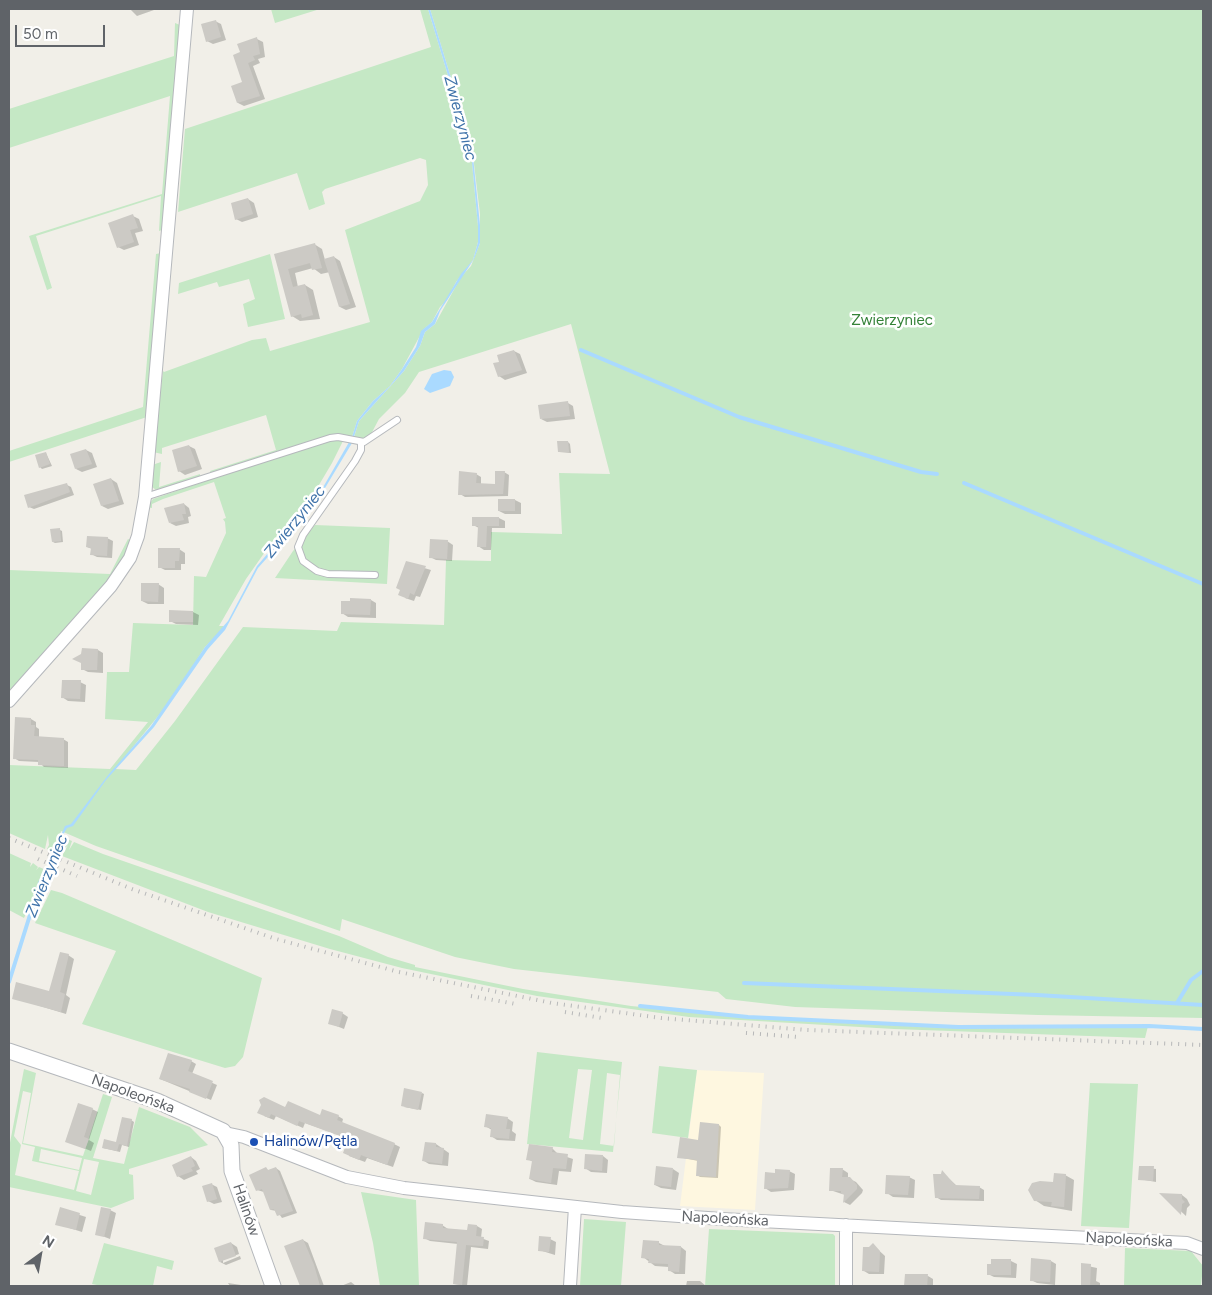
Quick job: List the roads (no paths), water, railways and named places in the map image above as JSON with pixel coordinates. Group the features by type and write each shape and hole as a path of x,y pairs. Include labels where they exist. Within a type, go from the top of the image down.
{"street":[{"path":"9,701 111,586 123,569 137,540 145,497 187,9"},
{"name":"Napoleońska","path":"9,1051 157,1101 219,1127 225,1133 236,1134 320,1168 376,1184 575,1208 722,1219 1187,1243 1203,1248"},
{"name":"Halinów","path":"225,1133 231,1150 232,1171 273,1286"},
{"path":"231,1150 254,1142"},
{"path":"570,1286 575,1208"},
{"path":"846,1225 846,1286"}],"lane":[{"path":"145,497 330,438 347,438 358,442 370,439 397,420"},
{"path":"358,442 361,450 355,461 303,535 298,548 303,561 318,572 375,575"}],"water":[{"path":"428,9 430,9 472,147 480,225 480,243 474,259 440,311 435,324 425,332 420,346 404,371 359,421 352,443 316,503 258,568 225,630 208,649 154,727 106,780 73,826 67,828 59,842 59,854 56,853 57,844 65,826 71,824 109,774 151,726 205,647 228,621 257,566 304,511 314,503 352,437 357,421 373,401 390,386 416,347 421,331 432,322 461,274 473,260 478,242 478,226 471,152"},
{"path":"444,370 451,371 454,377 450,386 430,393 424,389 432,374"}],"waterway":[{"path":"581,350 739,417 921,472 937,474"},
{"path":"964,483 1203,584"},
{"name":"Zwierzyniec","path":"9,982 40,883 58,849"},
{"path":"1177,1003 1191,980 1203,971"},
{"path":"744,983 1037,995 1203,1005"},
{"path":"640,1006 748,1017 958,1027 1149,1026 1203,1029"}],"railway":[{"path":"9,838 132,889 276,939 399,972 552,1003 661,1018 807,1030 1203,1045"},
{"path":"38,859 77,876"},
{"path":"471,996 516,1004"},
{"path":"565,1012 602,1018"},
{"path":"746,1033 799,1037"}],"place":[{"name":"Halinów/Pętla","path":"254,1142"}]}
